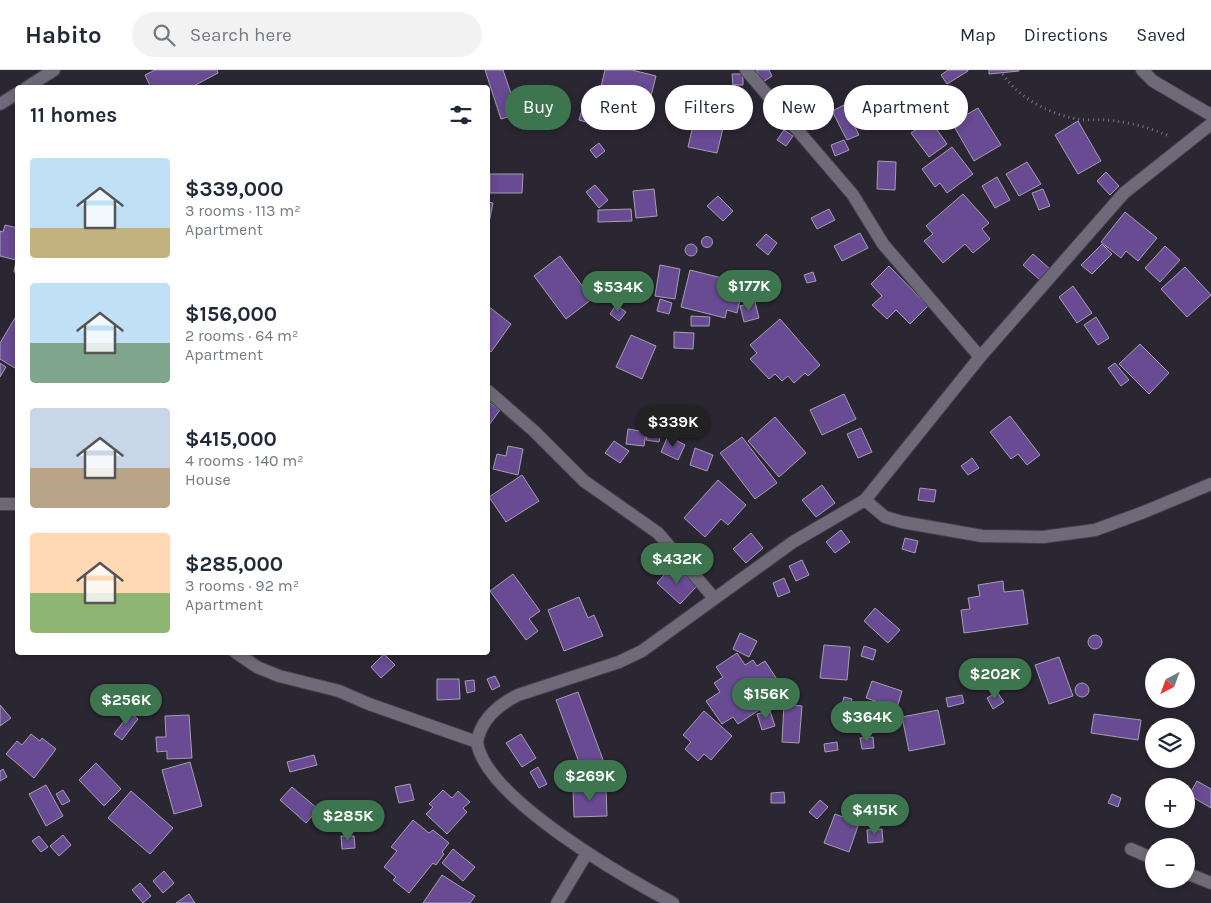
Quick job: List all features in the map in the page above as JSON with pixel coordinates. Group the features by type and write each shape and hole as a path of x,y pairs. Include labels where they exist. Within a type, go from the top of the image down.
{"street":[{"path":"31,85 54,70"},
{"path":"746,70 853,195 883,244 980,357"},
{"path":"1142,70 1153,81 1211,115"},
{"path":"0,104 15,95"},
{"path":"673,903 568,841 516,797 488,769 478,753 476,742 479,728 503,702 518,694 619,662 664,636 793,542 865,500 980,357 1124,193 1211,124"},
{"path":"490,393 534,431 584,481 658,533 714,598"},
{"path":"865,500 885,517 902,522 982,536 1043,537 1095,530 1211,484"},
{"path":"0,504 15,504"},
{"path":"239,655 257,667 279,676 340,691 369,704 476,742"},
{"path":"1131,850 1145,855"},
{"path":"557,903 587,853"},
{"path":"1195,877 1211,883"}],"path":[{"path":"1000,70 1009,85 1048,110 1073,119 1106,120 1152,128 1186,144"}],"building":[{"path":"155,70 217,70 218,73 196,85 150,85 145,75"},
{"path":"485,70 503,70 508,85 505,85 505,118 501,119"},
{"path":"605,70 632,70 656,76 654,85 601,85"},
{"path":"756,70 769,70 772,76 763,82"},
{"path":"948,70 968,71 947,84 941,75"},
{"path":"989,70 1019,70 1019,71 989,74"},
{"path":"732,74 743,74 743,85 733,85"},
{"path":"844,105 844,130 856,130 859,135 847,140 834,115 834,110"},
{"path":"978,108 1001,145 974,161 956,130 968,130 968,114"},
{"path":"1078,121 1101,161 1078,174 1055,135"},
{"path":"692,130 723,130 717,153 688,147"},
{"path":"784,130 793,136 786,146 777,140"},
{"path":"915,130 937,130 947,144 929,157 911,133"},
{"path":"844,140 849,150 835,156 831,145"},
{"path":"599,143 605,151 596,158 590,150"},
{"path":"952,147 973,174 947,193 940,183 935,187 922,169"},
{"path":"878,161 896,162 895,190 877,189"},
{"path":"1027,162 1041,184 1019,196 1006,174"},
{"path":"1106,172 1119,186 1110,195 1097,181"},
{"path":"490,174 523,174 522,193 490,193"},
{"path":"997,177 1010,200 995,208 982,186"},
{"path":"595,185 608,200 599,208 586,192"},
{"path":"654,189 657,216 636,218 633,191"},
{"path":"1043,189 1050,206 1039,210 1032,193"},
{"path":"963,194 989,223 982,229 990,239 973,253 965,244 943,263 924,241 933,234 926,226"},
{"path":"718,196 733,211 723,221 707,206"},
{"path":"490,202 493,203 490,218"},
{"path":"631,209 632,221 598,222 598,210"},
{"path":"829,209 835,220 817,229 811,218"},
{"path":"1125,212 1157,238 1138,261 1126,251 1121,258 1101,242"},
{"path":"5,225 15,227 15,260 0,256 0,231 3,232"},
{"path":"860,233 868,248 842,261 834,246"},
{"path":"766,234 777,243 768,255 756,245"},
{"path":"707,236 713,242 707,248 701,242"},
{"path":"691,244 697,250 691,256 685,250"},
{"path":"1102,244 1112,254 1092,274 1081,265"},
{"path":"1165,246 1180,260 1160,282 1145,268"},
{"path":"1033,254 1050,269 1040,280 1023,265"},
{"path":"560,256 592,299 566,319 534,276"},
{"path":"660,265 680,269 675,299 655,296"},
{"path":"889,266 928,306 910,324 896,310 887,319 872,305 882,296 871,284"},
{"path":"1185,267 1211,295 1187,317 1161,289"},
{"path":"690,270 734,281 731,293 741,295 737,313 727,310 725,318 681,307"},
{"path":"813,272 816,281 807,283 804,275"},
{"path":"598,278 609,285 600,298 589,291"},
{"path":"1073,286 1092,313 1077,323 1059,297"},
{"path":"660,299 672,303 669,314 657,311"},
{"path":"755,302 759,318 744,322 740,306"},
{"path":"616,305 626,312 619,321 610,314"},
{"path":"490,308 511,324 490,351"},
{"path":"691,316 710,317 709,326 691,326"},
{"path":"1096,317 1109,338 1098,345 1084,325"},
{"path":"15,318 15,368 0,359 0,343"},
{"path":"780,319 820,365 808,376 805,373 794,383 788,376 782,381 775,374 769,379 750,359 757,353 750,345"},
{"path":"674,332 694,333 693,349 674,348"},
{"path":"631,335 656,346 642,379 616,367"},
{"path":"1140,344 1169,373 1149,394 1119,364"},
{"path":"0,363 6,367 0,377"},
{"path":"1115,363 1129,380 1121,386 1108,368"},
{"path":"844,394 856,419 822,435 810,410"},
{"path":"490,403 500,410 490,424"},
{"path":"1010,416 1040,455 1027,465 1018,454 1011,459 990,432"},
{"path":"775,417 806,453 779,477 748,441"},
{"path":"861,428 872,452 858,458 847,434"},
{"path":"628,429 646,432 644,446 626,444"},
{"path":"648,431 661,433 659,442 646,440"},
{"path":"668,436 685,445 678,460 661,452"},
{"path":"742,437 777,483 755,499 720,453"},
{"path":"614,441 629,451 620,463 605,453"},
{"path":"508,446 523,449 518,475 493,469 497,454 506,456"},
{"path":"695,448 713,455 707,471 690,465"},
{"path":"972,458 979,468 968,475 961,466"},
{"path":"522,475 539,501 506,522 490,496"},
{"path":"718,480 746,505 728,525 721,519 705,537 684,518"},
{"path":"822,485 835,503 816,517 802,500"},
{"path":"920,488 936,490 934,502 918,500"},
{"path":"841,530 850,542 835,553 826,542"},
{"path":"751,533 763,548 746,563 733,549"},
{"path":"905,538 918,541 915,553 902,549"},
{"path":"802,560 809,575 796,581 789,566"},
{"path":"673,565 697,586 680,604 657,583"},
{"path":"513,574 540,611 529,619 538,631 526,640 490,591"},
{"path":"784,578 790,592 778,597 773,583"},
{"path":"1003,581 1004,592 1023,590 1028,624 964,633 961,610 970,609 968,598 980,596 978,585"},
{"path":"579,597 588,618 594,615 603,636 564,651 548,610"},
{"path":"875,608 900,630 888,643 864,621"},
{"path":"740,633 757,641 749,657 733,649"},
{"path":"1092,635 1098,635 1102,642 1098,649 1092,649 1088,645 1088,639"},
{"path":"824,645 850,647 847,680 820,678"},
{"path":"864,646 876,650 873,660 861,656"},
{"path":"737,653 745,665 753,660 757,666 765,661 780,684 766,694 771,702 738,724 733,717 722,724 706,701 720,692 714,683 723,677 716,667"},
{"path":"383,655 395,665 381,678 371,667"},
{"path":"1059,657 1073,696 1049,704 1035,665"},
{"path":"495,676 500,686 492,690 487,679"},
{"path":"437,679 459,679 460,699 437,700"},
{"path":"474,680 475,691 467,693 465,681"},
{"path":"872,681 902,691 897,708 866,698"},
{"path":"1079,683 1085,683 1089,690 1085,697 1079,697 1075,693 1075,687"},
{"path":"578,692 609,776 587,784 556,700"},
{"path":"997,692 1004,702 993,709 987,698"},
{"path":"962,695 964,703 948,707 946,698"},
{"path":"844,697 852,699 850,709 841,707"},
{"path":"784,704 802,706 799,743 782,742"},
{"path":"0,705 11,718 0,726"},
{"path":"938,710 945,744 909,751 902,717"},
{"path":"704,711 732,736 711,760 704,754 698,761 685,749 691,742 683,735"},
{"path":"770,711 775,726 762,730 757,714"},
{"path":"130,713 138,719 122,740 114,734"},
{"path":"1094,714 1141,720 1138,740 1091,733"},
{"path":"189,715 192,758 167,759 167,751 157,752 156,737 166,737 165,716"},
{"path":"31,734 40,741 42,738 56,749 34,778 6,754 17,741 22,745"},
{"path":"521,734 536,758 522,767 506,743"},
{"path":"873,737 874,748 862,749 860,738"},
{"path":"837,742 838,750 825,752 824,744"},
{"path":"314,755 317,765 290,772 287,762"},
{"path":"190,762 202,806 174,814 162,770"},
{"path":"96,763 121,789 104,806 79,780"},
{"path":"538,767 547,784 539,788 530,772"},
{"path":"3,769 7,777 0,781 0,771"},
{"path":"1197,781 1211,789 1211,808 1195,799 1195,784"},
{"path":"410,784 414,800 399,803 395,787"},
{"path":"46,785 63,816 46,826 29,794"},
{"path":"292,787 318,809 306,823 280,800"},
{"path":"606,788 607,816 574,817 573,789"},
{"path":"63,790 70,801 62,805 56,794"},
{"path":"443,790 452,798 458,791 470,802 463,808 467,812 447,834 426,814 433,807 429,804"},
{"path":"131,791 173,828 150,854 108,818"},
{"path":"784,792 785,803 771,803 771,793"},
{"path":"1112,794 1121,798 1118,807 1108,803"},
{"path":"820,800 828,807 817,819 809,812"},
{"path":"835,814 859,823 849,852 824,843"},
{"path":"413,820 429,833 433,830 449,843 436,865 433,863 409,893 393,880 396,877 384,867 397,851 391,847"},
{"path":"882,829 883,842 868,843 867,830"},
{"path":"63,835 71,845 59,856 50,846"},
{"path":"39,836 48,847 41,852 32,841"},
{"path":"341,836 354,836 355,848 342,849"},
{"path":"453,849 475,867 463,881 442,863"},
{"path":"164,871 174,883 163,893 153,881"},
{"path":"442,875 475,896 470,903 423,903"},
{"path":"140,883 151,896 143,903 132,890"},
{"path":"189,894 195,903 176,903"}]}
